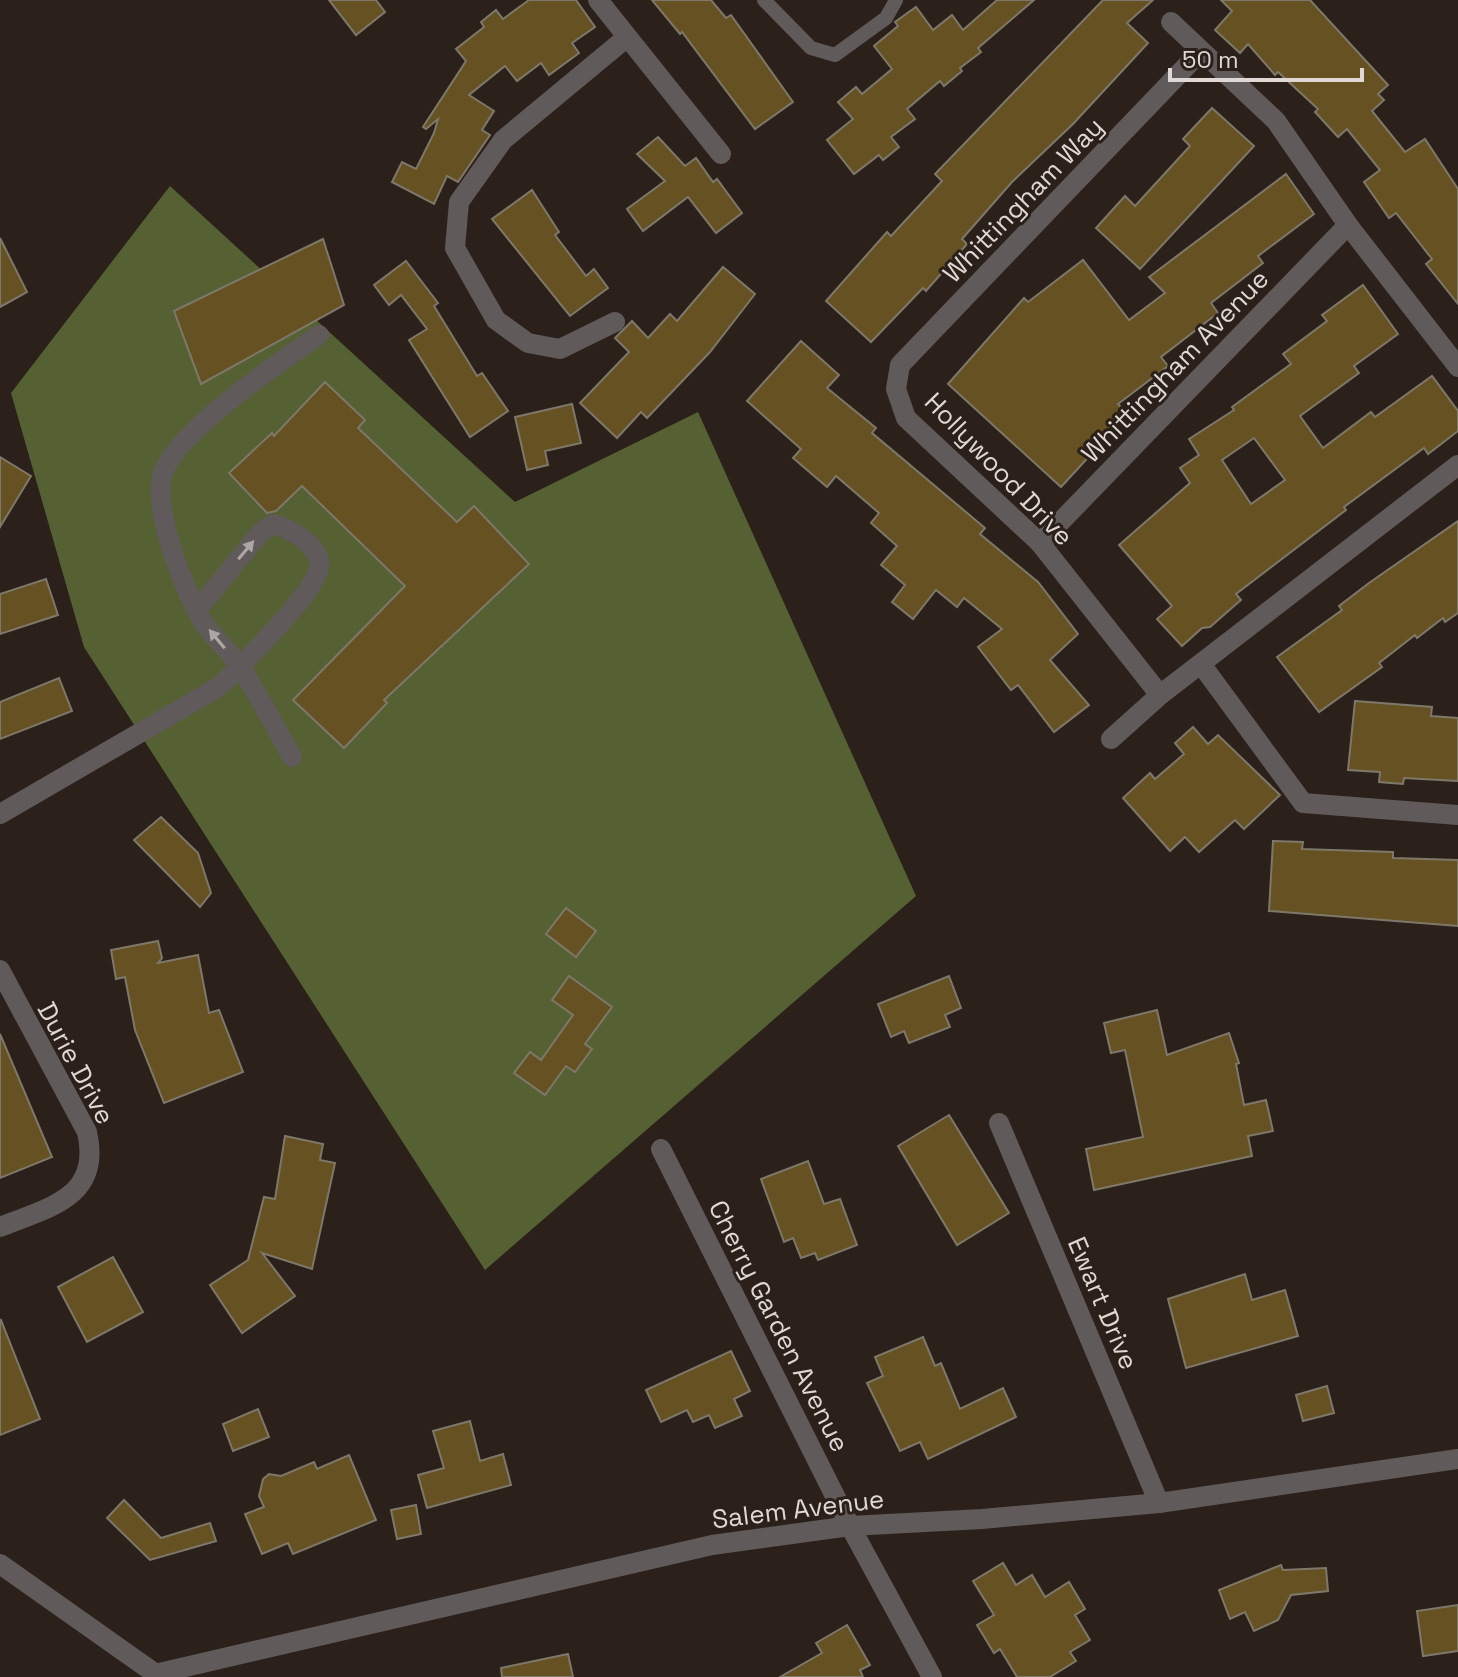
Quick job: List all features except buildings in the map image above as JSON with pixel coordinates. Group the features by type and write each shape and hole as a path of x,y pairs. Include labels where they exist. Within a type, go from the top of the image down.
{"street":[{"path":"598,0 721,154"},
{"path":"1171,22 1276,121 1348,225 1458,367"},
{"path":"615,322 560,349 528,343 496,320 455,248 459,202 503,140 626,38"},
{"name":"Whittingham Way","path":"896,389 900,365 1200,52"},
{"name":"Whittingham Avenue","path":"1040,543 1348,225"},
{"path":"292,757 240,667 197,610 168,537 162,499 164,471 178,449 254,379 319,335"},
{"name":"Hollywood Drive","path":"896,389 906,418 1040,543 1160,695"},
{"path":"1111,739 1160,695 1458,465"},
{"path":"0,814 188,707 240,667 314,582 320,560 315,550 283,527 273,524 261,532 197,610"},
{"path":"1201,664 1303,803 1458,815"},
{"name":"Durie Drive","path":"0,970 6,1001 87,1132 92,1152 88,1174 76,1192 0,1227"},
{"name":"Ewart Drive","path":"999,1123 1159,1503"},
{"name":"Cherry Garden Avenue","path":"661,1149 850,1526 932,1677"},
{"name":"Salem Avenue","path":"158,1676 712,1545 850,1526 982,1519 1159,1503 1458,1459"},
{"path":"0,1564 158,1676"}],"lane":[{"path":"764,0 811,48 835,55 886,18 896,0"}],"green space":[{"path":"170,186 515,502 698,412 916,896 485,1270 84,647 11,393"}]}
